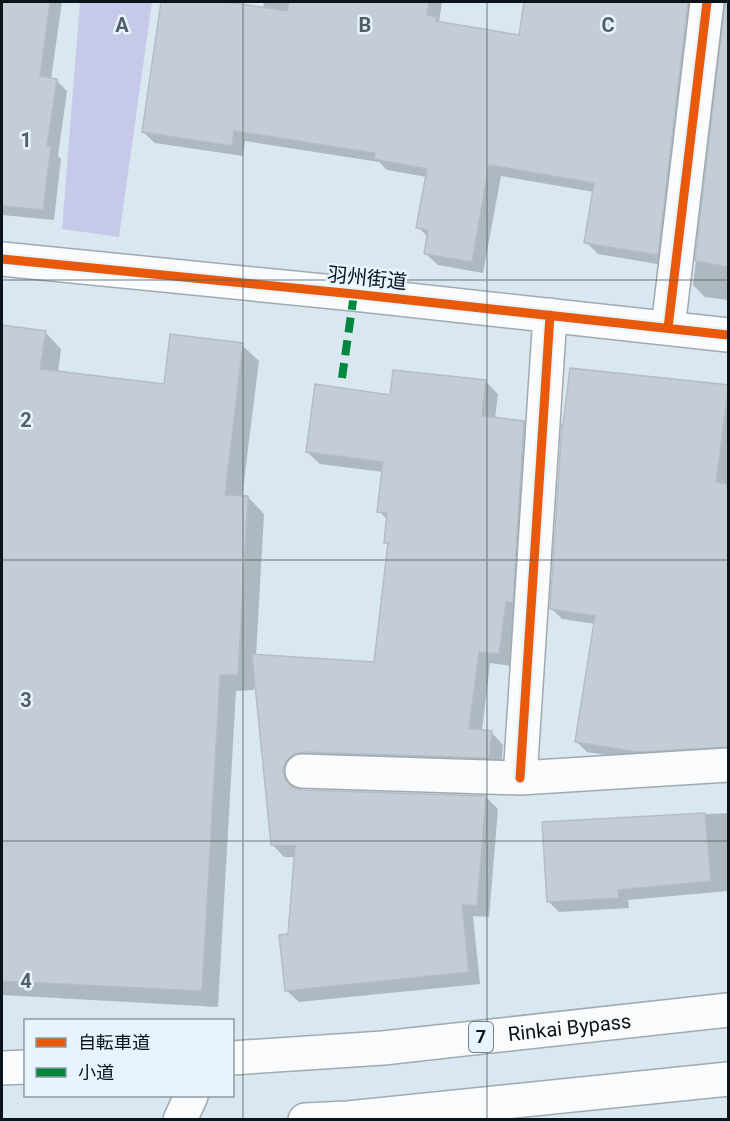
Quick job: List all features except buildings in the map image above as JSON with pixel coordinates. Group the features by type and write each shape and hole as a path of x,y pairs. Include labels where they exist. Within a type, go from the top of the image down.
{"main road":[{"path":"668,328 707,2"},
{"name":"羽州街道","path":"2,259 729,335"},
{"path":"520,778 550,315"},
{"path":"302,771 520,778 729,765"},
{"name":"Rinkai Bypass","path":"234,1058 383,1048 729,1010"},
{"path":"2,1068 24,1067"},
{"path":"305,1119 348,1118 729,1079"},
{"path":"180,1119 190,1097"}],"shaded area":[{"path":"80,2 152,2 119,237 62,229"}],"marked path":[{"path":"342,378 354,294"}],"cycle path":[{"path":"668,328 707,2"},
{"path":"2,259 354,294 728,335"},
{"path":"520,778 550,315"}]}
